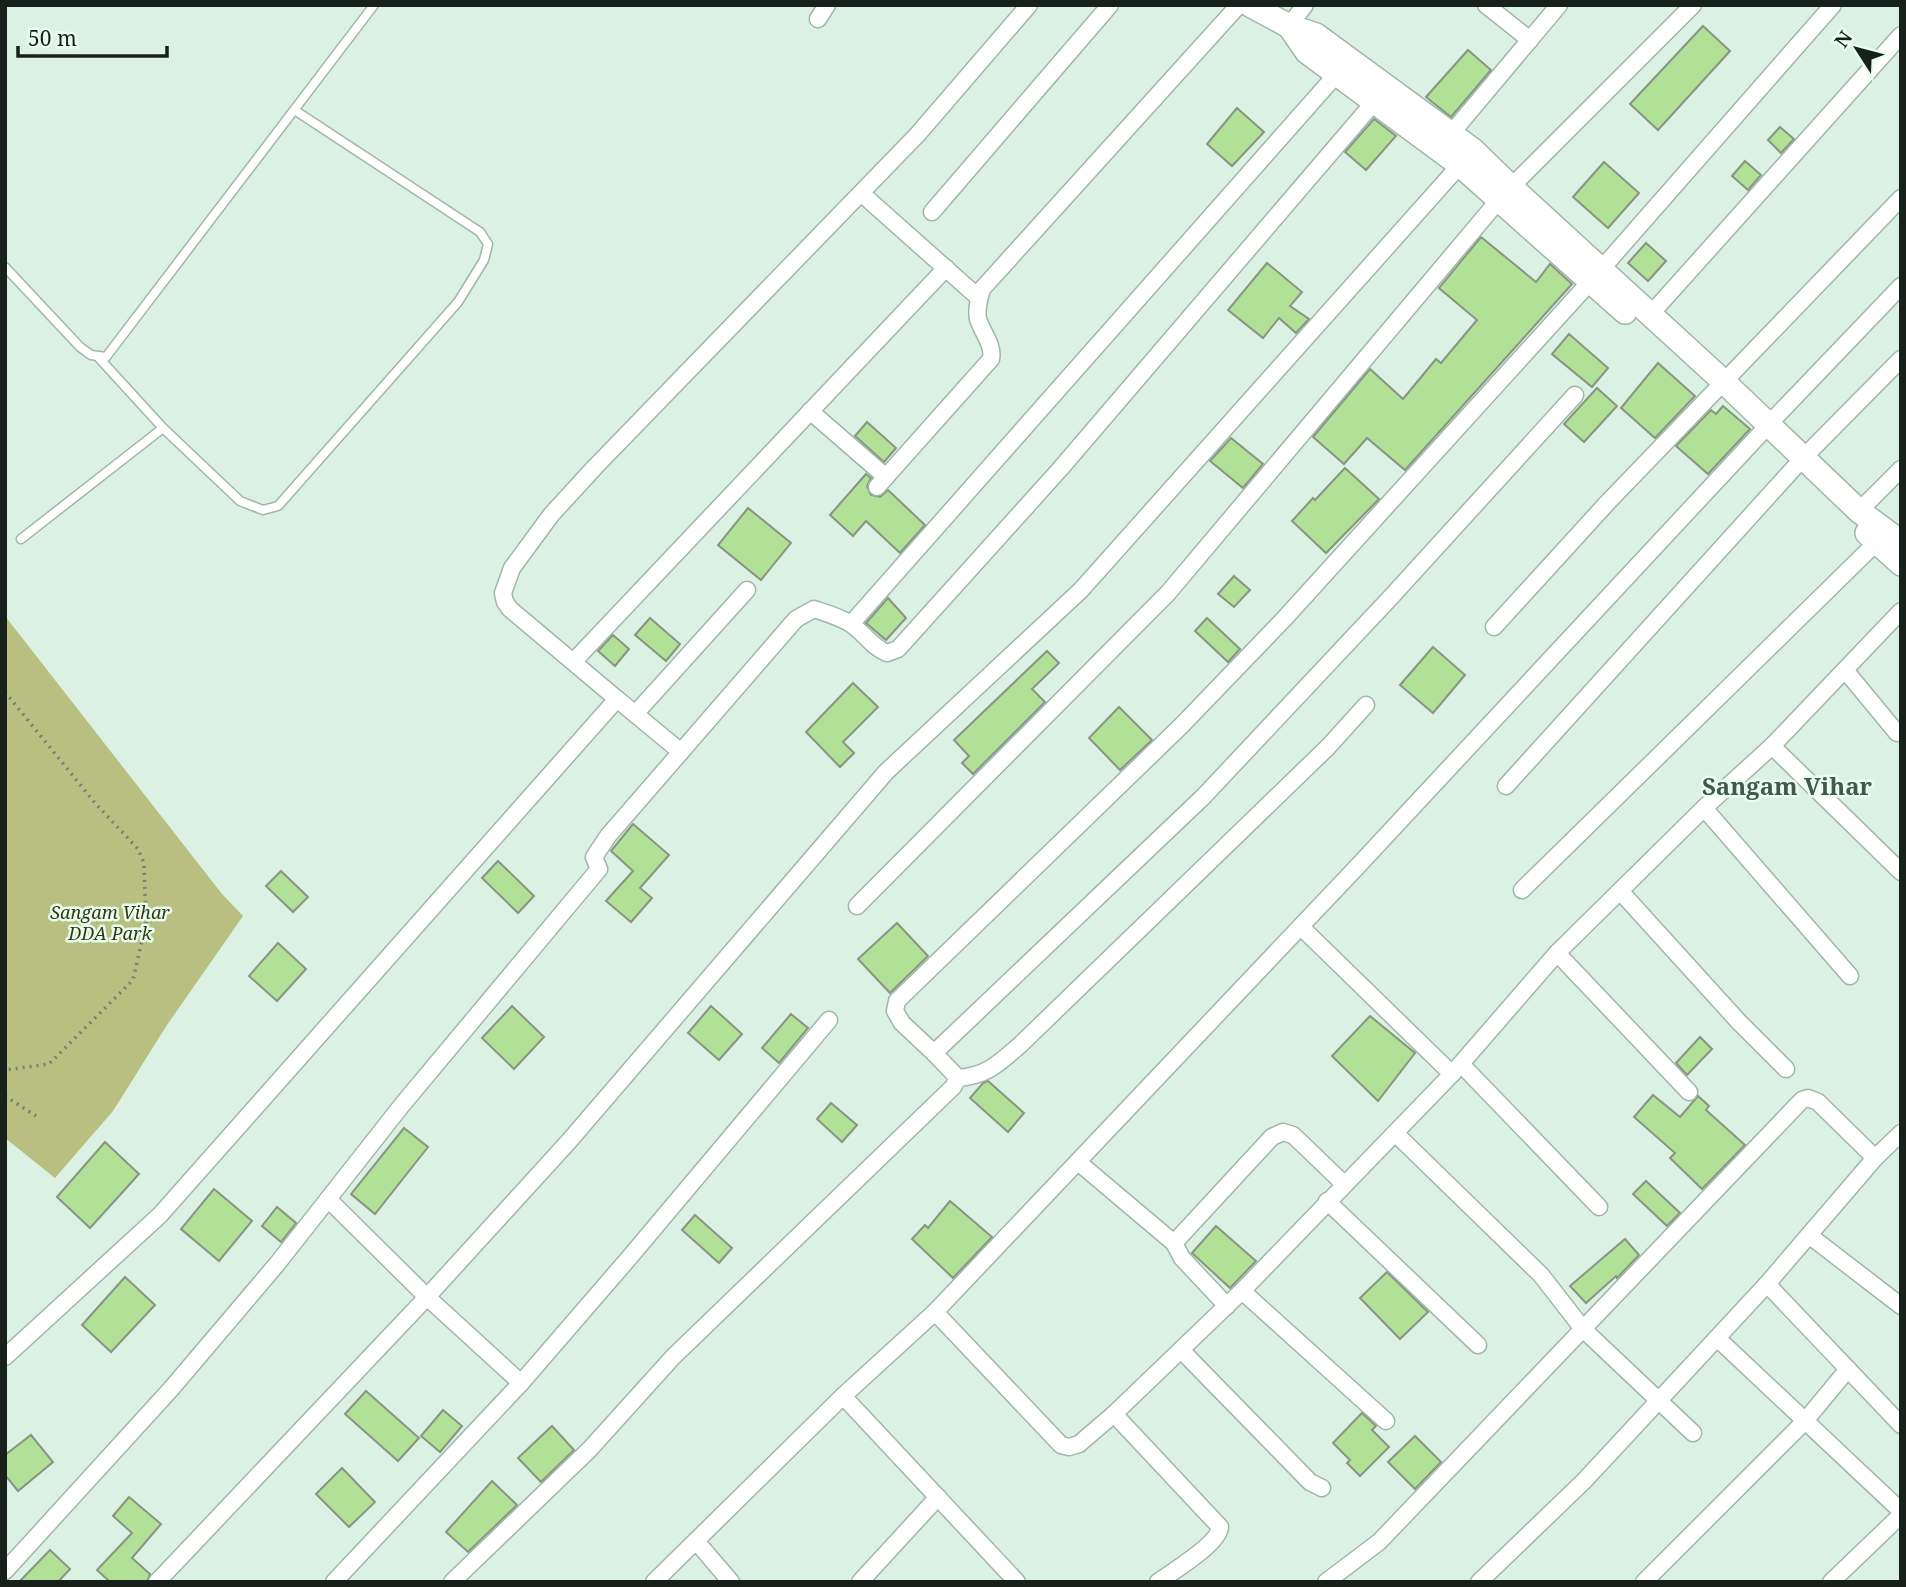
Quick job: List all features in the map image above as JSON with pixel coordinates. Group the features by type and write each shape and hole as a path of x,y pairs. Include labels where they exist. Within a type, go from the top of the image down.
{"street":[{"path":"681,752 515,615 505,602 505,583 512,568 551,515 918,134 1029,5"},
{"path":"932,212 1110,5"},
{"path":"810,411 881,482 991,359 992,352 978,318 982,289 1239,5"},
{"path":"1250,5 1289,26 1307,52 1342,68 1473,150 1504,194"},
{"path":"1289,26 1305,5"},
{"path":"1486,5 1530,40"},
{"path":"1450,135 1559,5"},
{"path":"857,906 1168,593 1504,194 1693,5"},
{"path":"958,1078 902,1023 895,1011 897,1001 1182,724 1284,620 1595,276 1833,5"},
{"path":"1650,315 1901,35"},
{"path":"851,624 1342,68"},
{"path":"1381,94 1460,165 1504,194 1719,386"},
{"path":"5,1571 171,1389 277,1264 402,1105 599,869 594,858 608,836 796,619 814,609 851,624 878,649 887,653 898,649 1070,457 1381,94"},
{"path":"157,1582 427,1297 570,1140 886,772 1081,590 1460,165"},
{"path":"861,193 979,298"},
{"path":"1494,627 1608,502 1901,198"},
{"path":"574,661 946,268"},
{"path":"1595,276 1650,315 1798,463 1888,538"},
{"path":"654,1582 843,1396 935,1312 1301,927 1764,429 1901,286"},
{"path":"1506,786 1798,463 1901,359"},
{"path":"934,1053 1203,797 1391,597 1575,395"},
{"path":"1798,463 1859,511 1888,538 1901,564"},
{"path":"1859,511 1901,469"},
{"path":"1522,890 1888,538"},
{"path":"636,713 747,590"},
{"path":"935,1312 1065,1447 1079,1444 1242,1291 1457,1069 1558,953 1704,808 1772,746 1901,611"},
{"path":"1845,670 1898,733"},
{"path":"5,1357 160,1215 617,699"},
{"path":"958,1078 978,1076 998,1065 1020,1045 1328,747 1366,705"},
{"path":"1772,746 1901,872"},
{"path":"1704,808 1850,976"},
{"path":"1620,891 1738,1021 1786,1069"},
{"path":"1301,927 1457,1069 1599,1207"},
{"path":"1558,953 1689,1092"},
{"path":"334,1582 521,1382 829,1020"},
{"path":"453,1582 589,1450 673,1357 953,1087 958,1078"},
{"path":"1326,1582 1379,1542 1802,1100 1808,1098 1818,1102 1875,1158"},
{"path":"1174,1243 1272,1137 1283,1132 1293,1135 1344,1184"},
{"path":"1479,1582 1497,1576 1810,1236 1875,1158 1901,1133"},
{"path":"1396,1134 1541,1275 1583,1329 1693,1433"},
{"path":"1078,1162 1174,1243 1182,1258 1227,1306"},
{"path":"328,1199 427,1297 521,1382"},
{"path":"1327,1201 1478,1345"},
{"path":"1810,1236 1901,1306"},
{"path":"1766,1284 1901,1425"},
{"path":"1242,1291 1386,1422"},
{"path":"1717,1338 1901,1513 1831,1582"},
{"path":"1181,1350 1310,1482 1322,1488"},
{"path":"1644,1582 1805,1421 1848,1369"},
{"path":"843,1396 1017,1582"},
{"path":"1114,1414 1220,1527 1219,1535 1158,1582"},
{"path":"860,1582 937,1497"},
{"path":"696,1541 731,1582"}],"lane":[{"path":"99,358 106,357 114,349 374,5"},
{"path":"5,267 80,347 99,358 163,428 240,501 263,510 278,506 458,302 484,260 488,244 480,232 296,111"},
{"path":"21,539 163,428"}],"path":[{"path":"5,692 95,803 138,849 144,863 146,923 133,981 49,1064 5,1070"},
{"path":"5,1096 36,1116"}],"green space":[{"name":"Sangam Vihar DDA Park","path":"5,616 222,894 243,916 167,1025 113,1111 55,1178 5,1138"}],"building":[{"path":"1703,26 1730,51 1658,130 1630,104"},
{"path":"1468,50 1491,70 1451,117 1426,97"},
{"path":"1237,108 1264,132 1232,166 1207,144"},
{"path":"1374,119 1396,136 1366,170 1345,152"},
{"path":"1780,127 1794,139 1781,153 1768,140"},
{"path":"1745,161 1761,175 1748,190 1732,176"},
{"path":"1604,162 1639,193 1608,228 1573,197"},
{"path":"1481,237 1536,282 1550,264 1572,284 1405,470 1367,438 1344,464 1313,437 1370,369 1403,399 1436,359 1441,363 1477,320 1439,288"},
{"path":"1646,243 1666,261 1648,281 1628,263"},
{"path":"1267,263 1302,292 1290,306 1309,319 1296,333 1279,318 1263,338 1228,310"},
{"path":"1569,334 1608,368 1592,387 1552,354"},
{"path":"1658,363 1695,396 1655,438 1621,408"},
{"path":"1597,388 1617,406 1584,442 1564,424"},
{"path":"1723,406 1750,429 1708,474 1676,446 1711,410 1716,414"},
{"path":"867,422 896,448 884,462 855,436"},
{"path":"1231,438 1263,464 1243,488 1210,461"},
{"path":"1345,468 1379,499 1326,553 1292,521"},
{"path":"866,474 871,478 867,486 871,495 880,497 888,490 925,525 900,553 866,521 853,536 830,515"},
{"path":"748,508 791,543 761,580 718,545"},
{"path":"1234,576 1250,590 1234,607 1218,594"},
{"path":"888,598 906,618 886,640 866,623"},
{"path":"650,618 680,644 666,661 635,635"},
{"path":"1207,618 1240,649 1228,662 1195,631"},
{"path":"613,635 629,649 615,666 598,651"},
{"path":"1433,647 1465,675 1433,713 1400,685"},
{"path":"1047,651 1059,663 1032,689 1045,702 973,774 962,763 969,756 954,740"},
{"path":"853,683 878,707 843,742 854,753 840,767 806,732"},
{"path":"1119,707 1152,740 1120,770 1089,738"},
{"path":"633,824 669,855 640,888 652,898 631,922 606,901 633,871 611,851"},
{"path":"498,861 534,896 518,913 482,878"},
{"path":"281,871 308,897 293,912 266,886"},
{"path":"897,923 928,956 890,993 858,959"},
{"path":"278,943 306,969 277,1001 249,976"},
{"path":"512,1006 544,1037 514,1069 482,1038"},
{"path":"711,1006 742,1034 719,1060 688,1033"},
{"path":"791,1014 808,1028 779,1063 762,1048"},
{"path":"1370,1016 1415,1053 1378,1101 1332,1056"},
{"path":"1700,1037 1712,1049 1687,1075 1676,1063"},
{"path":"988,1081 1024,1113 1008,1132 970,1098"},
{"path":"1653,1095 1680,1117 1698,1096 1709,1106 1706,1110 1745,1145 1702,1189 1670,1158 1675,1153 1634,1117"},
{"path":"831,1103 857,1125 842,1142 817,1119"},
{"path":"404,1128 428,1147 375,1214 351,1194"},
{"path":"105,1142 139,1174 90,1228 57,1197"},
{"path":"1646,1181 1680,1213 1667,1226 1633,1194"},
{"path":"214,1189 252,1221 219,1261 181,1229"},
{"path":"950,1201 992,1237 953,1278 912,1239 925,1225 928,1228"},
{"path":"277,1207 296,1223 281,1242 262,1226"},
{"path":"695,1215 732,1248 719,1263 682,1230"},
{"path":"1216,1226 1256,1261 1230,1288 1192,1253"},
{"path":"1625,1239 1639,1255 1617,1278 1616,1276 1586,1303 1570,1286"},
{"path":"1387,1272 1428,1312 1400,1339 1360,1298"},
{"path":"125,1277 155,1305 111,1352 82,1325"},
{"path":"366,1391 419,1438 398,1461 345,1414"},
{"path":"443,1410 462,1426 440,1452 421,1436"},
{"path":"1362,1413 1376,1426 1372,1430 1389,1447 1360,1476 1347,1463 1350,1460 1333,1443"},
{"path":"552,1426 574,1450 541,1482 518,1458"},
{"path":"31,1435 53,1462 18,1491 5,1475 5,1455"},
{"path":"1415,1436 1441,1462 1415,1489 1388,1462"},
{"path":"342,1468 375,1502 349,1527 316,1494"},
{"path":"492,1481 517,1505 468,1552 446,1532"},
{"path":"129,1497 161,1524 132,1558 150,1574 147,1582 110,1582 97,1570 132,1533 113,1516"},
{"path":"50,1550 70,1569 58,1582 19,1582"}],"district":[{"name":"Sangam Vihar","path":"1787,785"}]}
